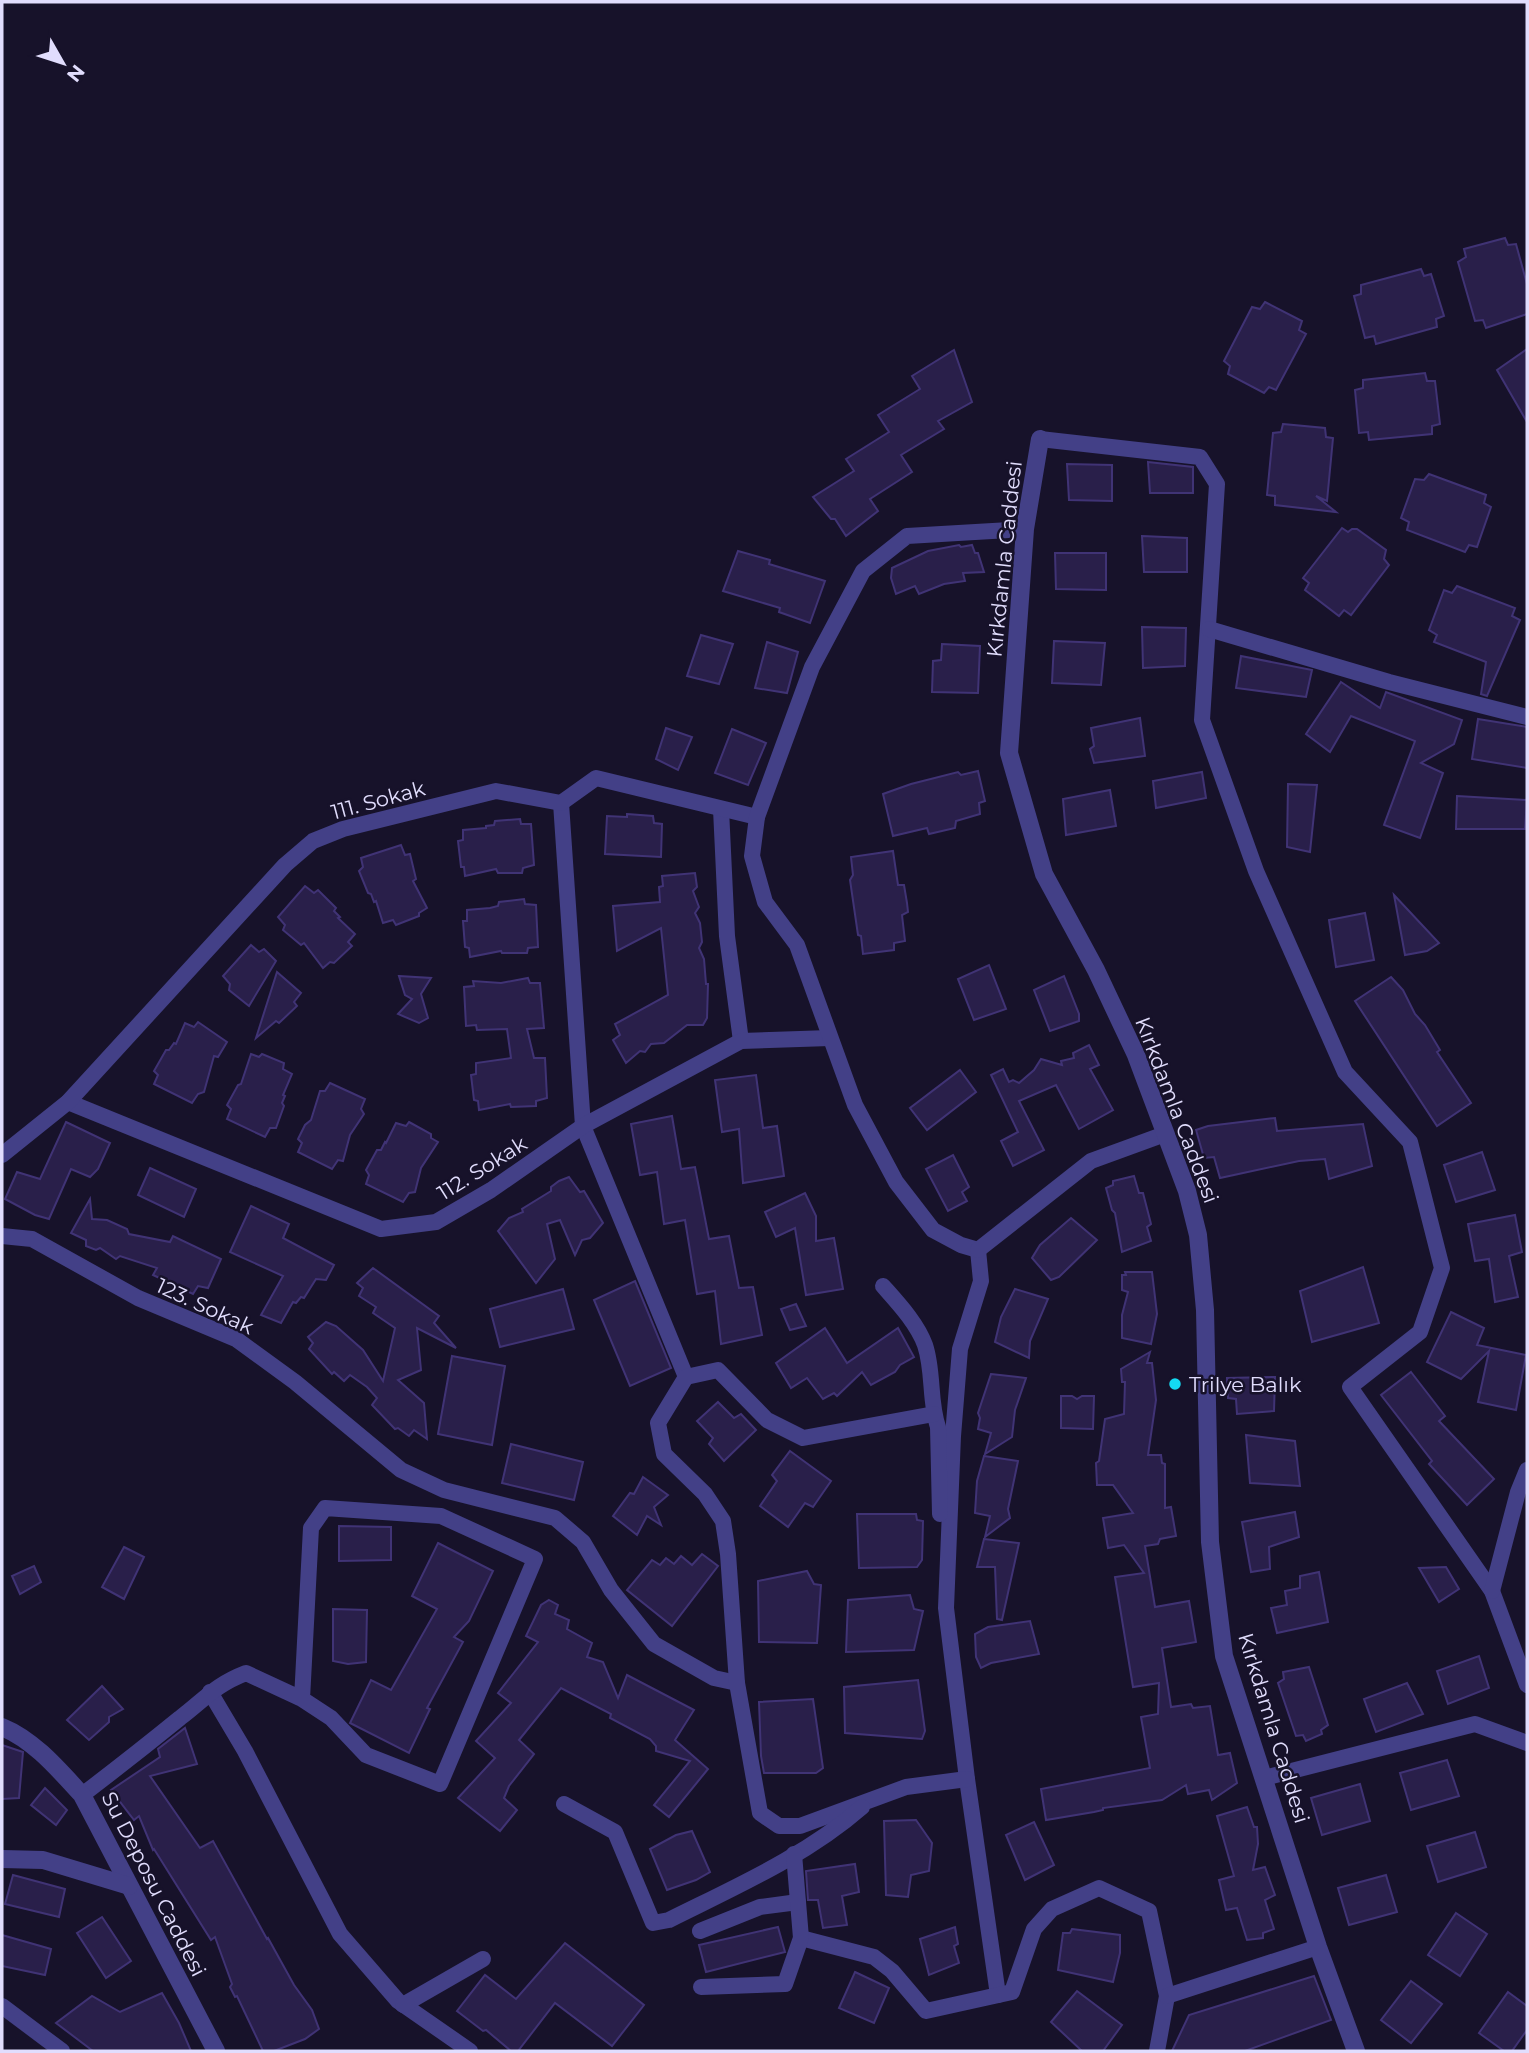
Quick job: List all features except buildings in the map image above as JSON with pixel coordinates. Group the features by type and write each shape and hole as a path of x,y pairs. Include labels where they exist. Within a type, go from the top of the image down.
{"street":[{"name":"Kırkdamla Caddesi","path":"1040,439 1026,529 1009,752 1044,874 1096,970 1136,1055 1187,1191 1198,1235 1205,1310 1210,1542 1224,1656 1318,1947 1356,2051"},
{"path":"1040,439 1200,457 1217,484 1202,720 1256,871 1345,1072 1410,1142 1442,1268 1420,1332 1350,1387 1492,1591 1527,1685"},
{"path":"978,1250 961,1245 933,1230 895,1182 855,1105 797,945 765,902 752,856 757,817 812,667 863,571 907,536 1026,529"},
{"path":"1209,629 1389,682 1527,718"},
{"path":"686,1377 583,1126 561,803 596,778 757,817"},
{"name":"111. Sokak","path":"2,1155 68,1102 285,865 313,841 343,829 496,791 561,803"},
{"path":"721,809 727,936 741,1041"},
{"name":"112. Sokak","path":"68,1102 381,1229 436,1222 491,1190 583,1126 741,1041 830,1038"},
{"path":"978,1250 1091,1161 1165,1133"},
{"name":"123. Sokak","path":"2,1236 32,1239 138,1298 236,1339 295,1382 401,1470 444,1490 555,1518 583,1542 611,1590 654,1644 714,1678 737,1683"},
{"path":"946,1608 953,1436 960,1349 981,1281 978,1250"},
{"path":"883,1286 905,1312 924,1344 932,1383 934,1414 938,1427 946,1608 998,1995"},
{"path":"934,1414 803,1438 767,1420 718,1370 686,1377 658,1423 664,1454 705,1494 723,1521 728,1554 737,1683 760,1813 779,1826 800,1826 906,1787 967,1779"},
{"path":"1492,1591 1518,1492 1527,1470"},
{"path":"441,1516 444,1490"},
{"path":"82,1795 190,1711 210,1692 226,1681 246,1673 302,1699 331,1718 366,1755 440,1784 534,1559 441,1516 326,1508 311,1528 302,1699"},
{"path":"210,1692 245,1751 340,1934 403,2005 470,2051"},
{"path":"1264,1778 1475,1724 1527,1743"},
{"name":"Su Deposu Caddesi","path":"2,1727 13,1731 51,1762 82,1795 216,2051"},
{"path":"564,1804 615,1832 653,1923 669,1920 794,1854 837,1828 869,1801"},
{"path":"701,1987 785,1984 801,1938 794,1854"},
{"path":"2,1859 43,1860 129,1886"},
{"path":"801,1938 874,1957 892,1970 926,2011 1012,1992 1034,1929 1052,1909 1099,1888 1149,1912 1167,1996 1157,2051"},
{"path":"700,1931 760,1907 798,1902"},
{"path":"1167,1996 1318,1947"},
{"path":"403,2005 483,1959"},
{"path":"2,2006 62,2051"}],"place":[{"name":"Trilye Balık","path":"1175,1384"}]}
